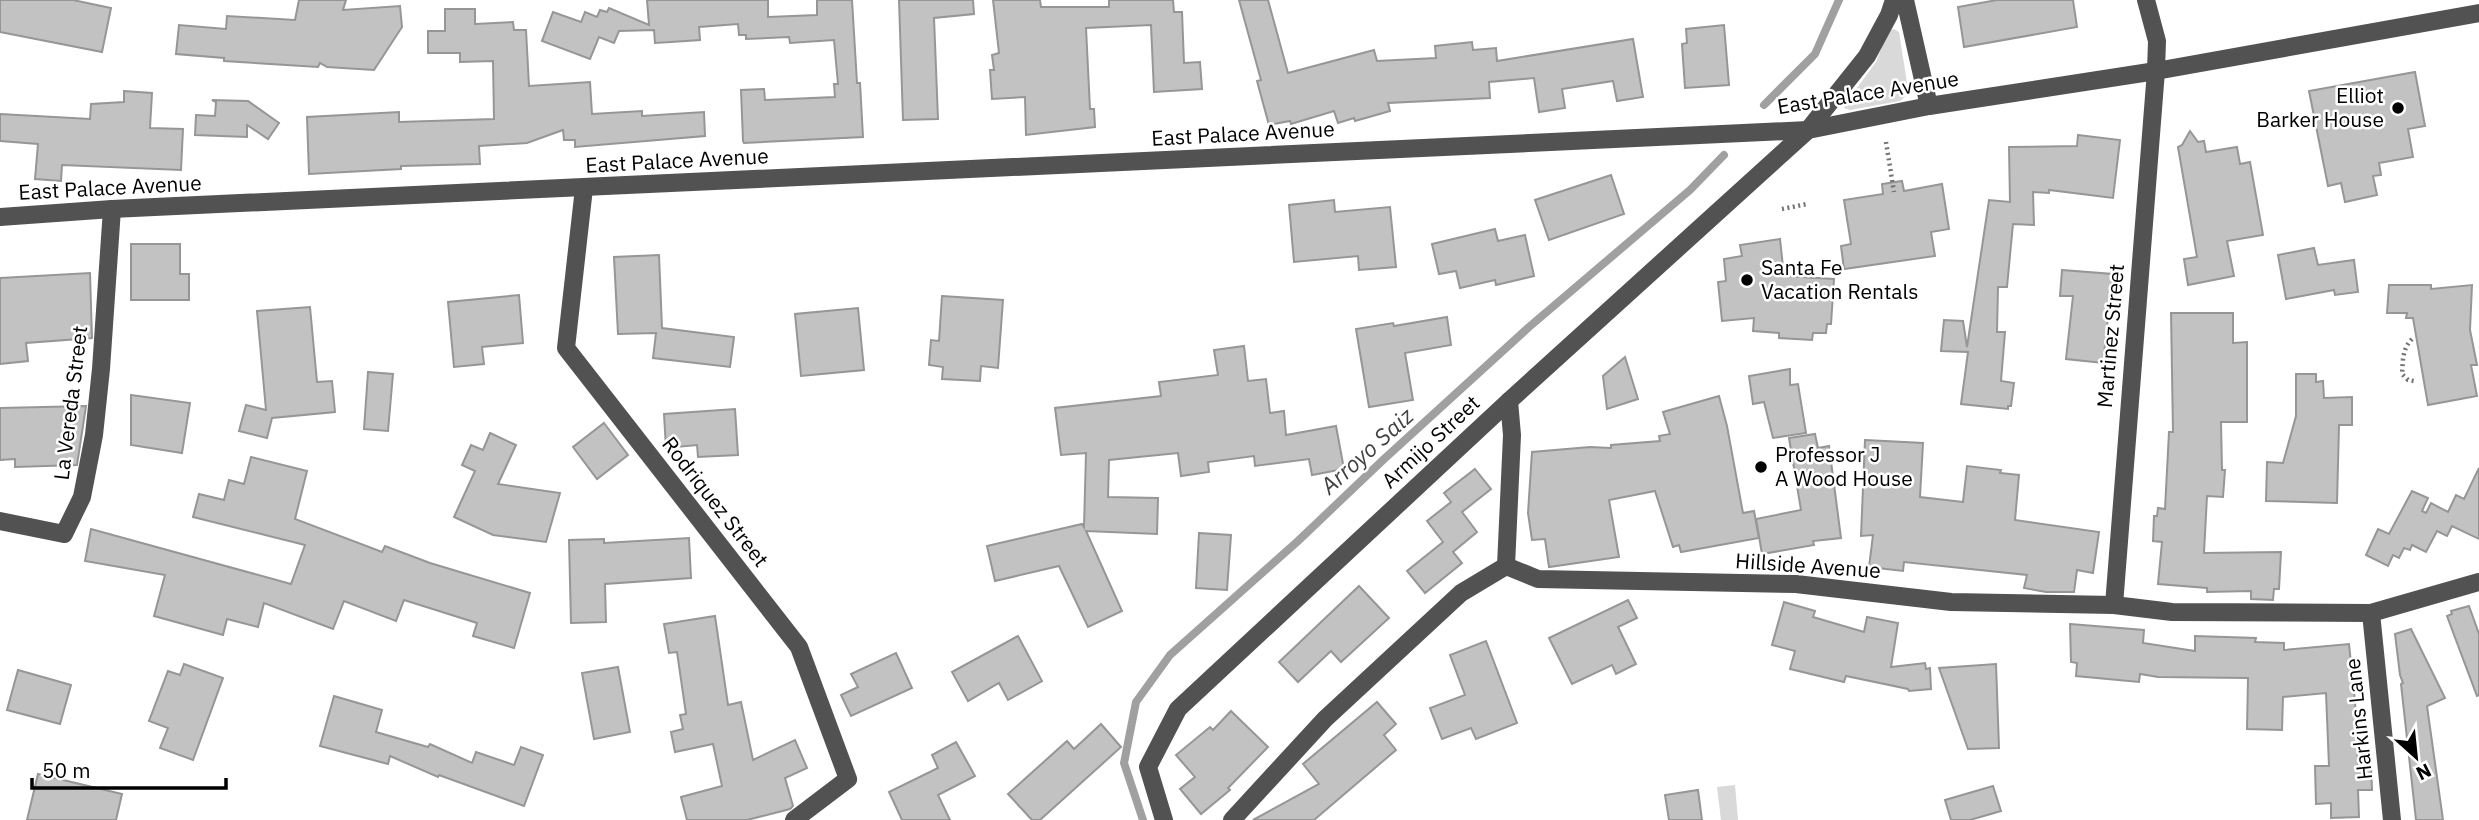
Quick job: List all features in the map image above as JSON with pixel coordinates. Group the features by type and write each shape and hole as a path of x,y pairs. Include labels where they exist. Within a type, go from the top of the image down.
{"street":[{"name":"Armijo Street","path":"1164,820 1148,767 1178,709 1509,401 1808,130 1867,56 1894,0"},
{"path":"1905,0 1929,106"},
{"name":"Martinez Street","path":"2114,605 2156,71 2157,41 2146,0"},
{"name":"East Palace Avenue","path":"0,217 112,209 1808,130 1929,106 2156,71 2479,13"},
{"name":"Rodriquez Street","path":"584,188 566,348 799,648 848,779 794,820"},
{"name":"La Vereda Street","path":"0,521 64,534 82,497 101,369 112,209"},
{"path":"1232,820 1325,719 1461,593 1506,566 1512,435 1509,401"},
{"name":"Hillside Avenue","path":"1506,566 1538,579 1796,584 1951,601 2114,605 2172,612 2371,613 2479,582"},
{"name":"Harkins Lane","path":"2371,613 2392,820"}],"path":[{"path":"1886,142 1894,192"},
{"path":"1782,209 1807,204"},
{"path":"2412,339 2406,345 2403,355 2402,374 2408,380 2414,381"}],"shaded area":[{"path":"1894,29 1899,32 1908,89 1906,96 1900,101 1850,110 1844,108 1876,62 1888,31"},
{"path":"1735,785 1738,820 1721,820 1717,787"}],"building":[{"path":"0,0 73,0 111,8 102,52 0,32"},
{"path":"299,0 346,0 343,10 400,6 402,27 374,70 327,67 320,63 318,67 224,61 224,58 176,54 179,25 226,29 227,16 295,20"},
{"path":"647,0 768,0 768,17 817,15 817,0 852,0 863,137 743,141 741,90 764,89 765,100 835,97 834,84 838,84 834,40 790,43 789,37 746,39 746,35 739,35 738,24 699,27 700,40 655,43 654,30 619,31 614,43 599,37 590,59 542,41 553,12 581,22 585,12 597,17 600,10 607,12 609,8 649,25"},
{"path":"899,0 973,0 974,14 934,18 938,119 903,120"},
{"path":"993,0 1040,0 1041,7 1109,7 1109,0 1173,0 1174,12 1182,12 1184,63 1200,62 1202,89 1154,92 1151,25 1086,28 1090,109 1094,109 1095,127 1026,135 1025,97 992,99 992,55 999,53"},
{"path":"1239,0 1268,0 1288,73 1374,50 1377,61 1436,58 1435,46 1472,42 1473,50 1496,48 1497,61 1633,39 1643,97 1617,101 1613,81 1562,89 1565,108 1539,112 1534,78 1489,82 1490,98 1388,103 1390,111 1355,121 1354,118 1338,123 1334,111 1291,124 1290,121 1269,125 1257,81 1261,80"},
{"path":"1997,0 2073,0 2077,27 1964,47 1958,7"},
{"path":"445,9 475,9 475,24 513,22 514,30 526,30 529,86 590,82 592,114 642,111 642,116 704,112 705,136 575,147 575,140 564,140 563,130 527,143 479,146 480,164 401,166 401,169 309,174 307,117 399,112 399,122 494,119 493,61 460,62 460,53 428,53 428,31 445,31"},
{"path":"1724,25 1729,85 1685,88 1682,44 1687,43 1686,29"},
{"path":"2415,72 2425,126 2408,129 2413,157 2379,163 2381,175 2373,176 2377,195 2345,202 2341,183 2328,186 2309,91"},
{"path":"124,91 152,93 150,128 183,129 181,170 62,165 61,181 35,179 38,144 0,141 0,114 90,119 91,104 124,102"},
{"path":"212,100 248,101 279,123 268,139 247,125 247,137 195,135 196,115 215,116 216,102"},
{"path":"2190,131 2198,142 2204,141 2206,152 2237,147 2240,164 2250,162 2263,235 2227,241 2234,276 2188,285 2184,259 2197,257 2178,147"},
{"path":"2078,135 2120,140 2113,198 2049,190 2049,193 2033,192 2034,225 2013,224 2007,287 1998,287 1997,332 2005,332 2001,381 2014,383 2011,406 2008,406 2008,409 1961,404 1968,352 1941,351 1944,320 1963,321 1967,347 1989,200 2010,202 2009,147 2077,146"},
{"path":"1611,175 1624,214 1549,240 1535,200"},
{"path":"1902,181 1904,191 1942,184 1949,229 1931,232 1935,256 1844,269 1841,246 1851,244 1844,200 1883,194 1882,184"},
{"path":"1334,200 1335,212 1390,207 1396,267 1359,270 1358,256 1294,262 1289,205"},
{"path":"1495,229 1498,241 1525,235 1534,276 1496,285 1495,280 1460,288 1456,271 1439,274 1432,244"},
{"path":"1780,239 1784,276 1834,279 1831,324 1827,324 1826,333 1813,333 1812,340 1779,338 1779,333 1753,331 1754,318 1722,321 1718,282 1726,281 1724,259 1742,256 1740,245"},
{"path":"131,244 180,244 180,274 189,274 189,300 131,300"},
{"path":"2314,248 2318,265 2354,260 2358,292 2335,295 2334,290 2286,299 2278,255"},
{"path":"659,255 662,328 734,337 730,367 653,358 656,333 618,334 614,257"},
{"path":"2062,270 2113,274 2103,363 2066,359 2073,296 2060,296"},
{"path":"90,273 92,338 26,343 28,361 0,364 0,278"},
{"path":"2389,285 2431,285 2431,289 2472,285 2470,330 2477,365 2471,365 2477,396 2428,405 2413,318 2406,318 2407,313 2387,313"},
{"path":"519,295 523,343 482,347 484,364 454,367 448,302"},
{"path":"942,296 1003,300 998,368 981,366 980,381 942,379 943,367 929,365 931,340 939,341"},
{"path":"310,307 317,382 332,381 335,412 272,418 267,438 239,431 246,405 266,410 257,311"},
{"path":"858,308 864,370 801,376 795,314"},
{"path":"2171,313 2233,313 2233,343 2247,342 2247,422 2221,422 2222,470 2225,470 2223,497 2207,496 2204,553 2281,552 2279,589 2274,589 2273,600 2251,599 2251,591 2207,592 2207,588 2158,584 2162,542 2153,541 2154,516 2157,516 2158,508 2165,509 2169,432 2173,432"},
{"path":"1447,317 1451,345 1405,353 1413,400 1369,407 1356,329"},
{"path":"1244,346 1248,381 1266,379 1270,413 1284,411 1286,435 1336,426 1344,469 1312,475 1309,459 1255,466 1254,456 1208,462 1209,472 1181,476 1178,453 1109,460 1108,497 1158,498 1157,534 1086,531 1122,611 1088,627 1059,566 995,581 987,546 1082,524 1084,527 1086,453 1061,455 1055,408 1161,396 1159,382 1218,375 1214,350"},
{"path":"1625,357 1638,399 1607,409 1603,376"},
{"path":"1790,369 1790,385 1798,384 1806,433 1773,438 1764,402 1753,404 1749,376"},
{"path":"368,372 393,374 388,431 364,429"},
{"path":"2296,374 2316,374 2316,382 2323,381 2324,398 2352,397 2352,425 2339,425 2337,503 2266,501 2267,462 2283,463 2296,416"},
{"path":"131,395 190,403 182,453 131,445"},
{"path":"1719,396 1743,513 1754,511 1759,538 1681,552 1679,545 1673,547 1655,491 1609,500 1619,557 1549,567 1545,539 1532,540 1528,513 1532,452 1611,448 1611,445 1660,441 1659,436 1670,434 1663,412"},
{"path":"86,406 77,465 15,467 15,459 0,460 0,408"},
{"path":"735,409 738,455 698,457 697,445 666,448 664,414"},
{"path":"604,423 628,455 597,479 573,447"},
{"path":"490,433 516,445 498,484 560,493 546,542 493,535 454,517 475,471 462,465 471,445 483,450"},
{"path":"1815,434 1818,448 1829,446 1841,538 1813,541 1814,545 1762,554 1756,519 1801,510 1789,438"},
{"path":"1865,440 1923,443 1920,497 1963,502 1967,466 2019,475 2015,520 2099,532 2093,573 2077,570 2074,592 2046,592 2024,588 2027,575 1904,562 1903,571 1869,567 1873,535 1861,536"},
{"path":"251,457 307,471 295,519 382,552 385,546 430,563 530,593 514,648 473,636 477,623 404,600 396,621 344,601 333,629 264,603 258,627 227,619 223,635 154,616 165,575 85,561 91,529 291,584 305,545 193,517 199,494 224,500 229,480 244,484"},
{"path":"2479,468 2479,539 2452,526 2447,536 2437,531 2426,552 2412,545 2410,550 2404,548 2399,558 2393,555 2388,566 2366,555 2378,529 2389,534 2412,491 2428,498 2422,511 2426,513 2431,503 2448,512 2456,495 2464,499"},
{"path":"1475,469 1491,489 1462,512 1477,532 1453,552 1462,563 1425,593 1407,571 1443,542 1427,521 1451,502 1444,493"},
{"path":"1199,533 1231,535 1227,590 1196,588"},
{"path":"689,538 691,578 605,584 606,622 571,623 569,540 604,539 604,543"},
{"path":"1359,586 1389,618 1341,662 1331,651 1298,682 1279,662"},
{"path":"1628,600 1637,618 1618,627 1636,664 1616,674 1612,665 1572,684 1549,638"},
{"path":"1784,602 1815,611 1813,617 1864,632 1867,617 1898,623 1891,667 1925,663 1926,669 1930,668 1931,689 1909,691 1846,676 1844,682 1790,669 1795,651 1772,645"},
{"path":"2469,606 2479,634 2477,696 2447,616 2452,614 2451,611"},
{"path":"715,616 728,705 741,702 753,760 795,740 807,768 785,778 793,806 790,809 747,820 687,820 681,797 722,786 713,744 675,752 671,732 683,729 680,715 686,714 677,652 669,653 664,624"},
{"path":"2070,624 2144,630 2143,643 2195,651 2195,636 2256,638 2255,642 2284,643 2284,650 2349,644 2358,764 2371,764 2372,790 2358,790 2359,817 2331,818 2331,803 2316,804 2315,766 2329,766 2326,693 2283,697 2282,730 2247,729 2248,678 2158,677 2140,674 2139,682 2076,676 2077,663 2071,662"},
{"path":"2411,629 2445,698 2427,706 2443,820 2416,820 2403,683 2395,634"},
{"path":"1018,636 1042,681 1008,700 999,683 968,701 952,672"},
{"path":"1486,641 1517,723 1476,739 1471,728 1442,739 1430,708 1465,695 1450,655"},
{"path":"896,653 912,688 851,716 841,695 858,687 851,674"},
{"path":"184,664 223,678 193,760 160,748 168,728 149,721 168,671 180,675"},
{"path":"1996,664 1999,748 1968,749 1939,668"},
{"path":"618,667 630,732 594,739 582,673"},
{"path":"18,670 71,685 60,724 7,710"},
{"path":"334,696 382,710 376,732 428,747 430,744 472,763 476,752 514,765 521,747 543,755 524,806 439,775 438,777 390,756 388,764 320,746"},
{"path":"1377,702 1396,724 1384,735 1396,750 1314,820 1253,820 1319,784 1303,764"},
{"path":"1231,711 1268,747 1228,788 1230,790 1201,814 1180,789 1195,777 1176,755 1210,727 1213,730"},
{"path":"1101,724 1121,747 1040,820 1032,820 1008,794 1067,741 1074,749"},
{"path":"956,742 975,776 938,795 950,820 902,820 889,792 938,768 932,755"},
{"path":"38,774 122,794 116,820 27,820"},
{"path":"1993,786 2001,811 1970,820 1951,820 1945,800"},
{"path":"1698,790 1702,820 1669,820 1665,795"}],"waterway":[{"name":"Arroyo Saiz","path":"1764,105 1815,54 1839,0"},
{"name":"Arroyo Saiz","path":"1143,820 1124,763 1136,702 1170,655 1298,541 1529,327 1690,190 1724,155"}],"place":[{"name":"Elliot Barker House","path":"2398,108"},
{"name":"Santa Fe Vacation Rentals","path":"1747,280"},
{"name":"Professor J A Wood House","path":"1761,467"}]}
